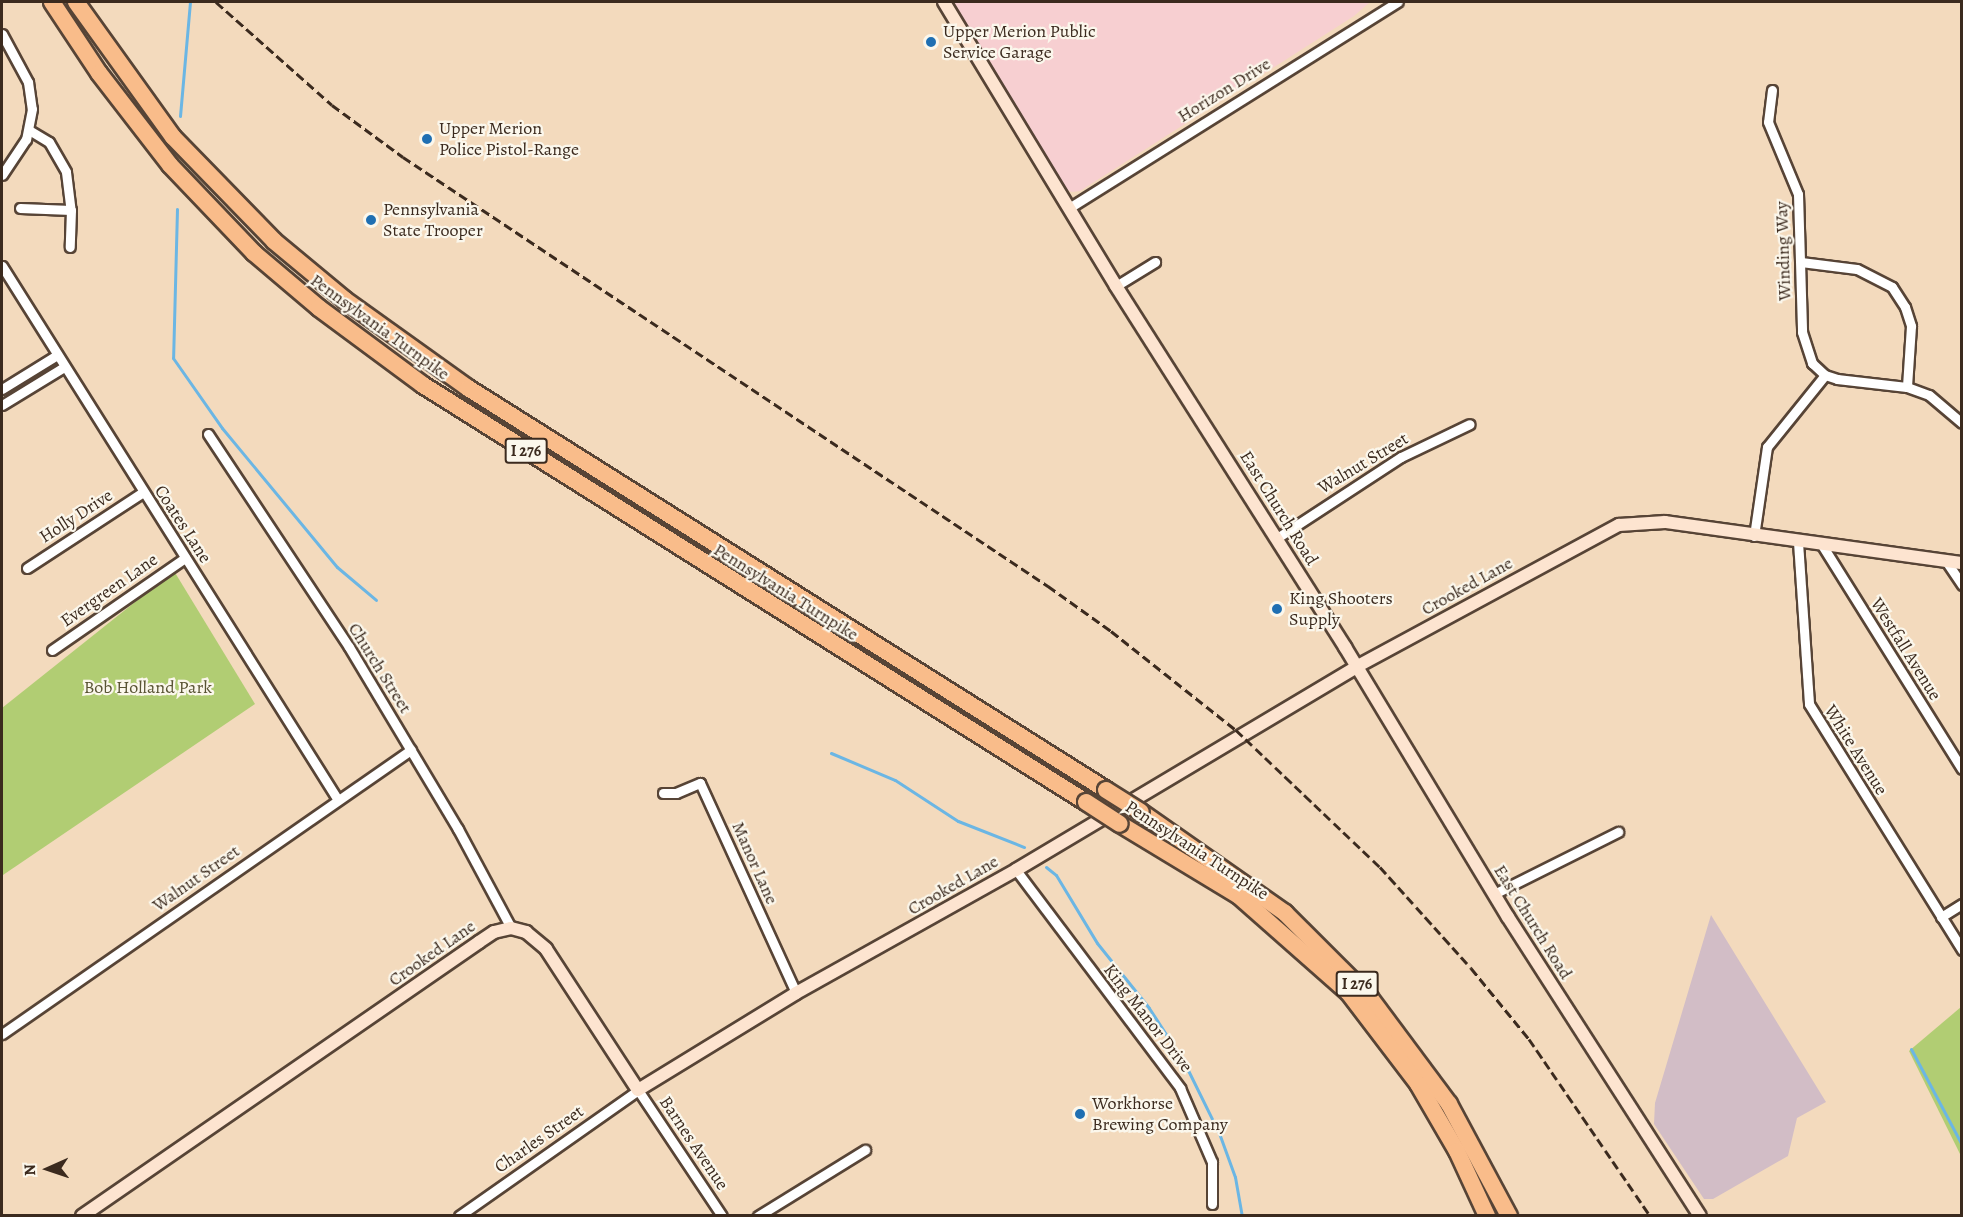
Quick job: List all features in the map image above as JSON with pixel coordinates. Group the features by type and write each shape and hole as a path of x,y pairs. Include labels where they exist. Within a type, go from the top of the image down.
{"highway":[{"name":"Pennsylvania Turnpike","path":"52,2 99,74 183,179 254,253 343,327 433,392 1120,824 1239,896 1348,992 1418,1084 1457,1151 1487,1215"},
{"name":"Pennsylvania Turnpike","path":"76,2 173,137 267,234 345,300 468,388 1141,812 1285,913 1370,998 1449,1104 1509,1215"}],"street":[{"name":"East Church Road","path":"944,2 1116,286 1277,538 1494,894 1700,1215"},
{"name":"Horizon Drive","path":"1069,208 1398,2"},
{"path":"2,34 28,82 32,109 29,130 2,175"},
{"name":"Winding Way","path":"1772,90 1768,122 1798,194 1803,338 1812,363 1825,375"},
{"path":"29,130 57,152 66,172 71,210 70,247"},
{"path":"20,208 71,210"},
{"path":"1116,286 1155,262"},
{"path":"1801,262 1867,272 1898,294 1911,326 1907,387"},
{"name":"Coates Lane","path":"2,266 64,368 338,800"},
{"path":"2,389 57,355"},
{"path":"2,405 64,368"},
{"path":"1754,536 1767,447 1825,375 1907,387 1939,401 1962,423"},
{"name":"Walnut Street","path":"1277,538 1401,457 1470,424"},
{"name":"Church Street","path":"208,434 349,647 411,750 511,928"},
{"name":"Holly Drive","path":"27,568 143,492"},
{"name":"Crooked Lane","path":"638,1090 796,993 1016,870 1356,667 1619,525 1659,522 1962,563"},
{"name":"White Avenue","path":"1798,542 1809,704 1962,950"},
{"name":"Westfall Avenue","path":"1822,545 1962,770"},
{"name":"Evergreen Lane","path":"52,650 185,558"},
{"path":"1946,561 1962,585"},
{"name":"Walnut Street","path":"2,1034 411,750"},
{"name":"Manor Lane","path":"663,793 676,793 700,783 796,993"},
{"path":"1494,894 1618,832"},
{"name":"King Manor Drive","path":"1016,870 1180,1088 1212,1162 1212,1204"},
{"path":"1941,917 1962,904"},
{"path":"511,928 526,932 546,950 638,1090"},
{"name":"Crooked Lane","path":"82,1215 478,942 511,928"},
{"name":"Charles Street","path":"459,1215 638,1090"},
{"name":"Barnes Avenue","path":"638,1090 722,1215"},
{"path":"758,1215 865,1150"}],"shaded area":[{"path":"958,2 1370,2 1354,16 1080,191 1072,192 1065,189 953,4"},
{"path":"1711,915 1826,1102 1797,1118 1788,1156 1713,1199 1704,1199 1654,1124 1655,1103"}],"green space":[{"name":"Bob Holland Park","path":"174,571 255,704 3,875 2,708"},
{"path":"1961,1007 1961,1156 1909,1051"}],"waterway":[{"path":"180,116 190,2"},
{"path":"177,209 173,358 222,428 337,567 376,600"},
{"path":"831,753 895,780 958,821 1024,847"},
{"path":"1046,867 1056,875 1097,943 1149,1008 1184,1062 1219,1133 1235,1177 1242,1216"},
{"path":"1911,1049 1962,1145"}],"railway":[{"path":"216,2 332,105 403,157 1048,586 1111,631 1236,730 1380,867 1471,968 1529,1039 1650,1216"}],"place":[{"name":"Upper Merion Public Service Garage","path":"931,42"},
{"name":"Upper Merion Police Pistol-Range","path":"427,139"},
{"name":"Pennsylvania State Trooper","path":"371,220"},
{"name":"King Shooters Supply","path":"1277,609"},
{"name":"Workhorse Brewing Company","path":"1080,1114"}]}
